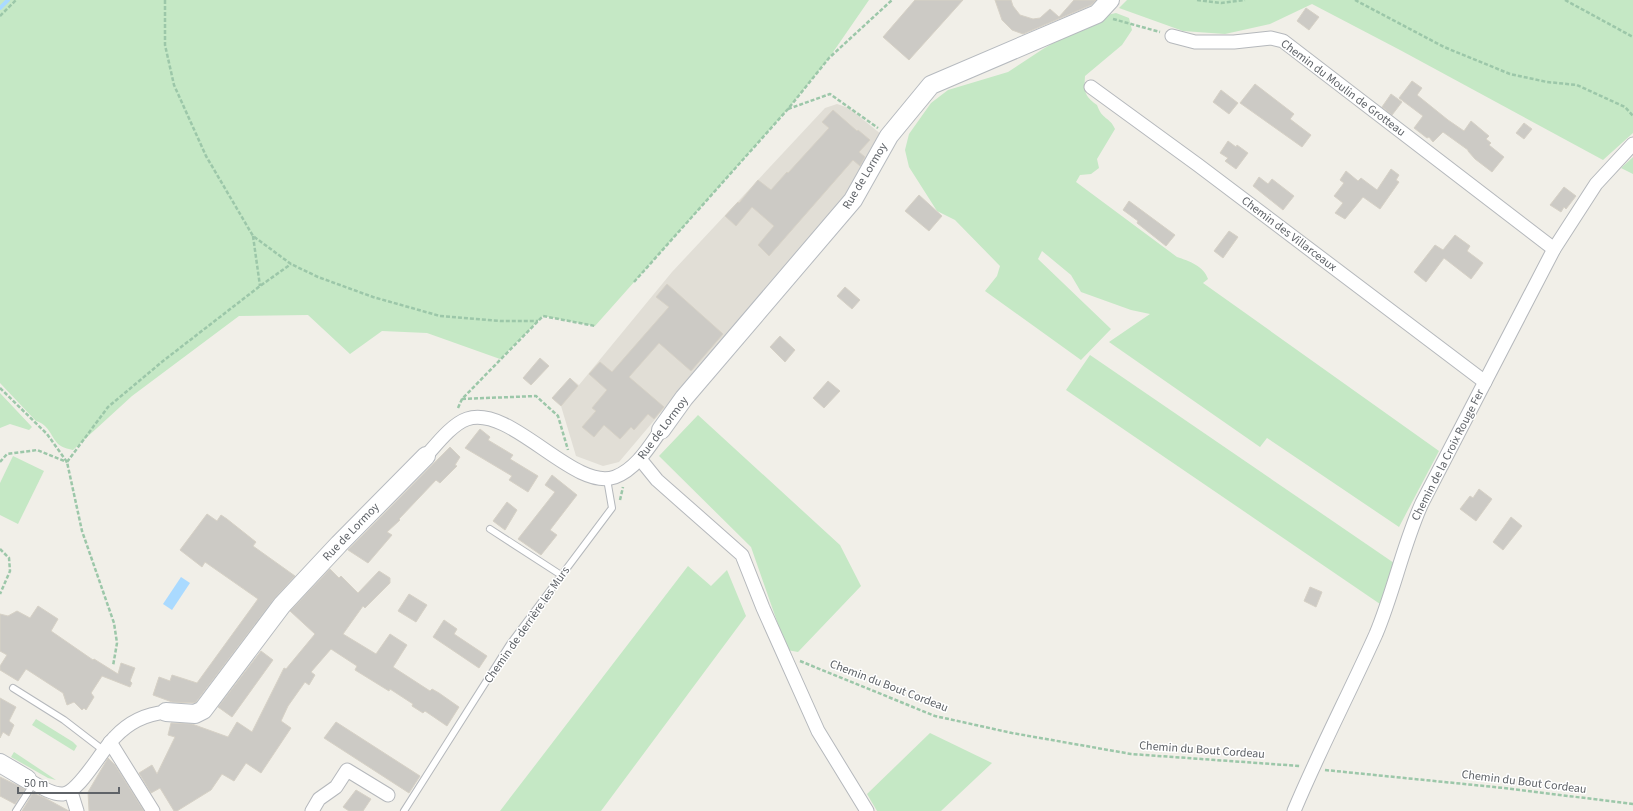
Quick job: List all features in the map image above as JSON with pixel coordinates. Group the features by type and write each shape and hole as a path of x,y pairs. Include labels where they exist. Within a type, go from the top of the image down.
{"street":[{"name":"Rue de Lormoy","path":"71,792 81,781 106,746 127,726 152,714 166,712 195,714 203,710 282,605 328,554 449,432 466,419 489,419 510,428 588,476 607,479 623,473 640,459 684,398 853,200 889,136 931,85 1097,14 1110,0"},
{"name":"Chemin du Moulin de Grotteau","path":"1172,36 1195,42 1234,42 1271,38 1283,41 1554,249"},
{"name":"Chemin des Villarceaux","path":"1091,87 1485,382"},
{"name":"Chemin de la Croix Rouge Fer","path":"1294,811 1312,769 1376,633 1394,583 1411,526 1554,249 1596,184 1633,144"},
{"path":"640,459 657,480 742,555 783,654 818,731 867,811"},
{"path":"106,746 153,811"},
{"path":"0,763 52,792 62,794 71,792 77,811"},
{"path":"312,811 319,800 336,787 347,770 388,795"}],"lane":[{"name":"Chemin de derrière les Murs","path":"404,811 510,644 612,508 607,479"},
{"path":"490,529 561,575"},
{"path":"13,688 106,746"},
{"path":"16,811 30,781"}],"path":[{"path":"0,16 16,0"},
{"path":"165,0 165,45 174,86 206,156 253,236 260,286"},
{"path":"634,282 788,109 830,58 892,0"},
{"path":"1198,0 1221,3 1245,0"},
{"path":"1355,0 1444,47 1510,74 1554,83 1577,85 1625,107 1633,116"},
{"path":"1565,0 1633,37"},
{"path":"1097,14 1172,36"},
{"path":"788,109 830,94 889,136"},
{"path":"253,236 291,264 318,277 373,297 440,316 538,321"},
{"path":"67,462 108,407 163,361 291,264"},
{"path":"449,432 462,399 543,316 596,326"},
{"path":"0,388 46,434 67,462 82,531 114,623 117,643 113,666"},
{"path":"462,399 536,396 558,416 573,467"},
{"path":"0,462 7,454 38,450 67,462"},
{"path":"0,549 9,558 10,571 0,594"},
{"name":"Chemin du Bout Cordeau","path":"783,654 935,716 1012,734 1132,754 1294,765 1312,769 1504,788 1633,804"}],"shaded area":[{"path":"837,104 849,108 882,135 844,197 619,462 603,466 576,456 561,406 570,378 579,385 672,272 825,108"}],"green space":[{"path":"0,0 869,0 829,58 788,109 595,326 543,316 500,359 427,333 382,331 350,354 308,315 239,316 132,396 73,450 58,444 47,428 36,421 0,383"},
{"path":"1127,0 1633,0 1633,133 1603,160 1312,4 1270,24 1225,34 1183,31 1119,8"},
{"path":"1116,13 1129,18 1132,30 1122,45 1085,76 1087,96 1097,105 1101,113 1111,122 1115,129 1097,159 1099,168 1091,174 1080,175 1076,182 1177,257 1200,267 1208,279 1203,283 1439,451 1399,527 1267,438 1260,447 1109,342 1150,314 1131,310 1081,292 1071,275 1042,251 1038,259 1111,329 1081,360 985,291 997,276 1000,266 955,220 937,211 909,167 905,150 909,134 931,103 948,90 1008,72 1043,49 1098,17"},
{"path":"1633,157 1633,174 1621,168"},
{"path":"1090,355 1394,563 1380,604 1066,390"},
{"path":"0,393 32,427 29,430 10,424 0,428"},
{"path":"698,415 840,545 861,586 798,652 787,650 751,547 659,456"},
{"path":"13,456 44,471 18,524 0,515 0,483"},
{"path":"688,566 711,586 727,570 746,616 601,811 500,811"},
{"path":"36,719 73,742 77,746 74,751 32,725"},
{"path":"930,733 992,763 941,811 877,811 867,794"},
{"path":"14,752 56,780 48,778 11,757"}],"water":[{"path":"181,577 190,583 172,610 163,604"}],"building":[{"path":"915,0 963,0 909,60 883,37"},
{"path":"995,0 1011,0 1013,6 1020,15 1033,19 1040,18 1050,9 1059,17 1074,0 1096,0 1091,5 1023,34 1012,30 1002,20"},
{"path":"1306,8 1319,17 1309,30 1297,21"},
{"path":"1412,81 1422,88 1417,95 1448,120 1464,131 1471,121 1489,136 1486,139 1491,143 1489,145 1504,157 1492,172 1475,159 1468,150 1443,132 1433,142 1429,137 1427,138 1414,128 1423,116 1399,98"},
{"path":"1255,84 1294,114 1290,119 1311,135 1302,147 1240,103"},
{"path":"1221,90 1238,103 1229,114 1213,102"},
{"path":"1391,94 1402,102 1392,115 1382,107"},
{"path":"833,110 870,140 859,152 865,157 860,166 853,160 769,256 758,245 774,226 752,207 736,226 725,216 738,202 739,203 758,180 771,190 829,128 822,122"},
{"path":"1524,123 1532,129 1524,139 1516,133"},
{"path":"1228,141 1236,147 1237,145 1248,153 1236,169 1225,161 1228,158 1220,153"},
{"path":"1391,169 1399,175 1396,180 1399,182 1380,209 1363,197 1345,219 1335,213 1343,203 1334,196 1344,183 1340,180 1346,171 1358,181 1361,178 1377,190"},
{"path":"1259,177 1268,184 1272,179 1294,196 1283,210 1253,186"},
{"path":"1564,187 1576,196 1566,209 1564,207 1561,212 1550,205"},
{"path":"919,195 942,216 929,231 905,211"},
{"path":"1129,201 1175,235 1166,246 1123,210"},
{"path":"1229,231 1238,237 1223,258 1214,251"},
{"path":"1455,235 1470,246 1467,251 1483,263 1471,279 1444,258 1426,282 1414,272 1435,245 1443,250"},
{"path":"667,284 723,334 691,371 659,343 629,377 664,407 654,419 648,414 634,430 631,427 620,439 604,425 594,437 582,427 596,411 592,408 607,390 589,374 600,362 612,372 669,307 656,297"},
{"path":"845,287 860,300 852,309 837,296"},
{"path":"780,336 795,350 785,362 770,347"},
{"path":"540,358 549,366 531,385 523,378"},
{"path":"570,378 578,386 561,406 552,398"},
{"path":"828,381 840,391 824,408 813,398"},
{"path":"480,429 490,437 488,440 513,455 510,459 538,476 528,492 509,480 512,476 465,448"},
{"path":"450,447 460,457 455,465 457,466 440,483 436,480 399,519 400,520 387,532 392,535 368,563 348,550"},
{"path":"552,475 577,495 550,530 557,535 541,555 518,539 555,492 545,485"},
{"path":"1479,489 1492,499 1476,521 1460,509 1470,496 1473,498"},
{"path":"507,502 517,510 505,530 493,521"},
{"path":"207,514 217,521 221,515 227,519 256,542 253,546 295,576 274,599 196,702 172,702 153,695 159,677 170,681 172,675 197,683 258,599 205,562 202,567 180,550"},
{"path":"1511,517 1522,526 1503,550 1493,542"},
{"path":"330,569 339,578 341,576 358,593 379,571 390,578 390,583 365,608 363,606 343,634 376,654 390,634 407,645 393,667 430,691 432,689 439,693 459,707 447,726 425,711 423,713 412,706 413,704 390,689 389,691 355,670 357,666 331,649 311,672 315,675 309,685 305,682 288,706 281,721 291,728 261,773 246,763 234,781 222,774 211,790 177,811 174,811 160,788 151,793 139,773 152,765 157,774 175,737 168,735 171,723 192,724 228,737 237,722 252,732 284,668 286,669 315,634 290,611"},
{"path":"1310,587 1322,592 1316,607 1304,601"},
{"path":"409,594 427,605 416,622 398,611"},
{"path":"38,606 58,619 51,631 93,660 94,659 118,674 121,663 135,668 130,681 132,683 130,687 102,676 91,693 94,697 86,710 84,708 82,710 74,702 67,705 63,693 26,669 18,681 0,670 0,666 7,655 0,651 0,614 8,616 17,611 30,618"},
{"path":"444,620 457,629 454,634 487,656 479,668 433,637"},
{"path":"261,651 273,660 232,717 218,707"},
{"path":"0,698 16,707 9,721 14,725 9,736 3,732 0,738"},
{"path":"336,722 420,776 409,793 324,738"},
{"path":"108,758 115,765 144,811 89,811 88,792"},
{"path":"0,777 25,789 15,804 0,796"},
{"path":"356,790 371,799 363,811 349,811 343,807"},
{"path":"33,793 45,798 69,811 22,811"}],"waterway":[{"path":"0,8 8,0"}]}
